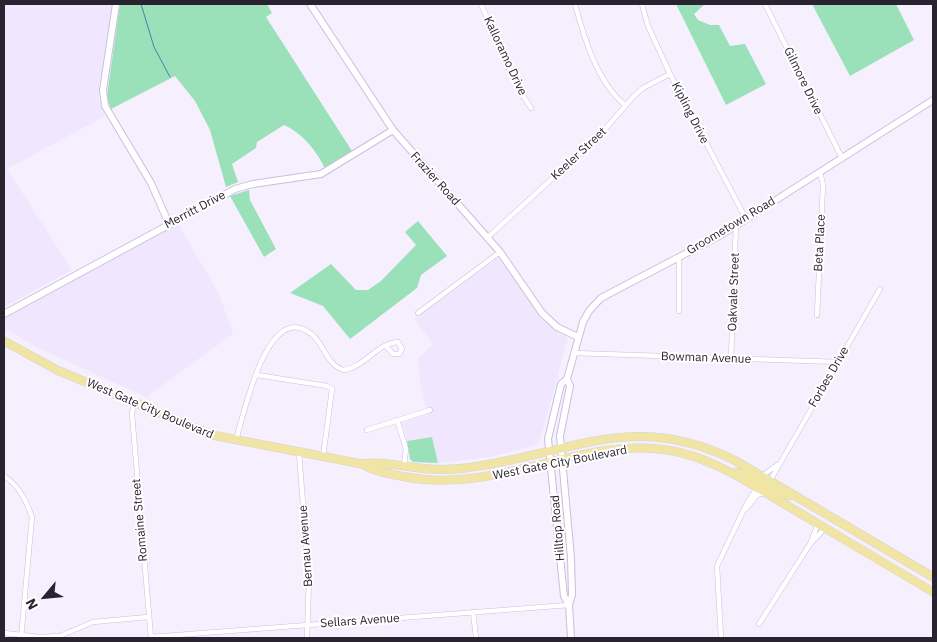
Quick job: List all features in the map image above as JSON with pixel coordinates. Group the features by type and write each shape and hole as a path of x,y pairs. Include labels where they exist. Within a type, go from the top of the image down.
{"main road":[{"name":"West Gate City Boulevard","path":"4,341 55,370 187,426 235,441 362,464 375,462 432,469 466,468 625,436 670,438 714,450 770,480 933,577"},
{"name":"West Gate City Boulevard","path":"362,464 374,471 444,481 480,479 626,449 651,449 689,455 720,467 765,492 933,592"},
{"path":"720,467 760,481 770,480"},
{"path":"757,488 768,487 806,502"}],"street":[{"path":"116,4 103,98 108,115 151,183 169,224"},
{"name":"Frazier Road","path":"310,4 393,130 488,237 542,314 557,326 578,337"},
{"name":"Kalloramo Drive","path":"480,4 516,85 531,108"},
{"path":"575,4 606,85 625,105"},
{"name":"Kipling Drive","path":"642,4 648,26 670,74 746,219"},
{"name":"Gilmore Drive","path":"765,4 842,158"},
{"name":"Keeler Street","path":"488,237 599,136 625,105 643,88 670,74"},
{"name":"Groometown Road","path":"549,450 549,428 561,384 567,379 578,337 586,316 601,298 736,225 933,100"},
{"name":"Merritt Drive","path":"4,314 235,189 253,184 311,176 326,172 393,130"},
{"name":"Beta Place","path":"817,315 823,185 820,172"},
{"name":"Oakvale Street","path":"730,358 736,225"},
{"path":"418,313 500,252"},
{"path":"679,257 679,312"},
{"name":"Forbes Drive","path":"770,480 880,289"},
{"path":"235,441 264,354 274,338 286,328 300,327 310,332 320,344 331,363 343,370 357,366 386,346"},
{"name":"Bowman Avenue","path":"574,352 838,362"},
{"path":"257,375 328,386 333,393 323,457"},
{"name":"Groometown Road","path":"562,461 560,431 570,386 567,379"},
{"name":"Romaine Street","path":"134,402 132,414 151,638"},
{"path":"367,430 430,410"},
{"path":"397,420 406,449 404,466"},
{"name":"Hilltop Road","path":"549,450 552,463 564,596 569,605"},
{"name":"Bernau Avenue","path":"299,453 309,580 307,638"},
{"name":"Hilltop Road","path":"562,461 571,558 570,638"},
{"name":"Forbes Drive","path":"762,476 770,473 778,464"},
{"path":"4,476 18,488 26,500 32,517 21,636"},
{"path":"721,638 717,566 757,488"},
{"path":"745,510 757,496 765,492"},
{"path":"759,624 822,526"},
{"path":"810,544 822,526"},
{"name":"Sellars Avenue","path":"151,638 569,605"},
{"path":"473,612 476,638"},
{"path":"4,633 21,636 60,636 94,622 148,617"}],"shaded area":[{"path":"5,4 112,4 113,14 99,86 99,101 105,116 7,169 72,270 4,307"},
{"path":"178,224 219,294 233,334 151,393 148,398 36,347 4,328 4,318"},
{"path":"498,258 511,273 542,320 568,338 540,440 536,445 490,457 438,463 432,437 407,441 402,424 427,414 418,359 433,344 414,319"}],"green space":[{"path":"120,4 267,4 272,13 266,17 352,151 325,169 308,143 297,132 284,125 257,142 256,148 232,164 238,182 226,187 210,130 195,101 175,76 111,109 107,97"},
{"path":"676,4 705,4 694,14 698,20 710,25 719,25 730,46 745,44 766,84 726,105"},
{"path":"812,4 896,4 914,40 850,76"},
{"path":"249,190 250,200 276,249 264,257 230,196"},
{"path":"418,221 447,256 421,275 417,288 350,339 323,306 290,293 331,264 356,290 368,290 381,281 416,245 405,232"},
{"path":"432,437 438,463 413,462 410,459 407,441"}],"waterway":[{"path":"141,4 154,47 170,77"}]}
